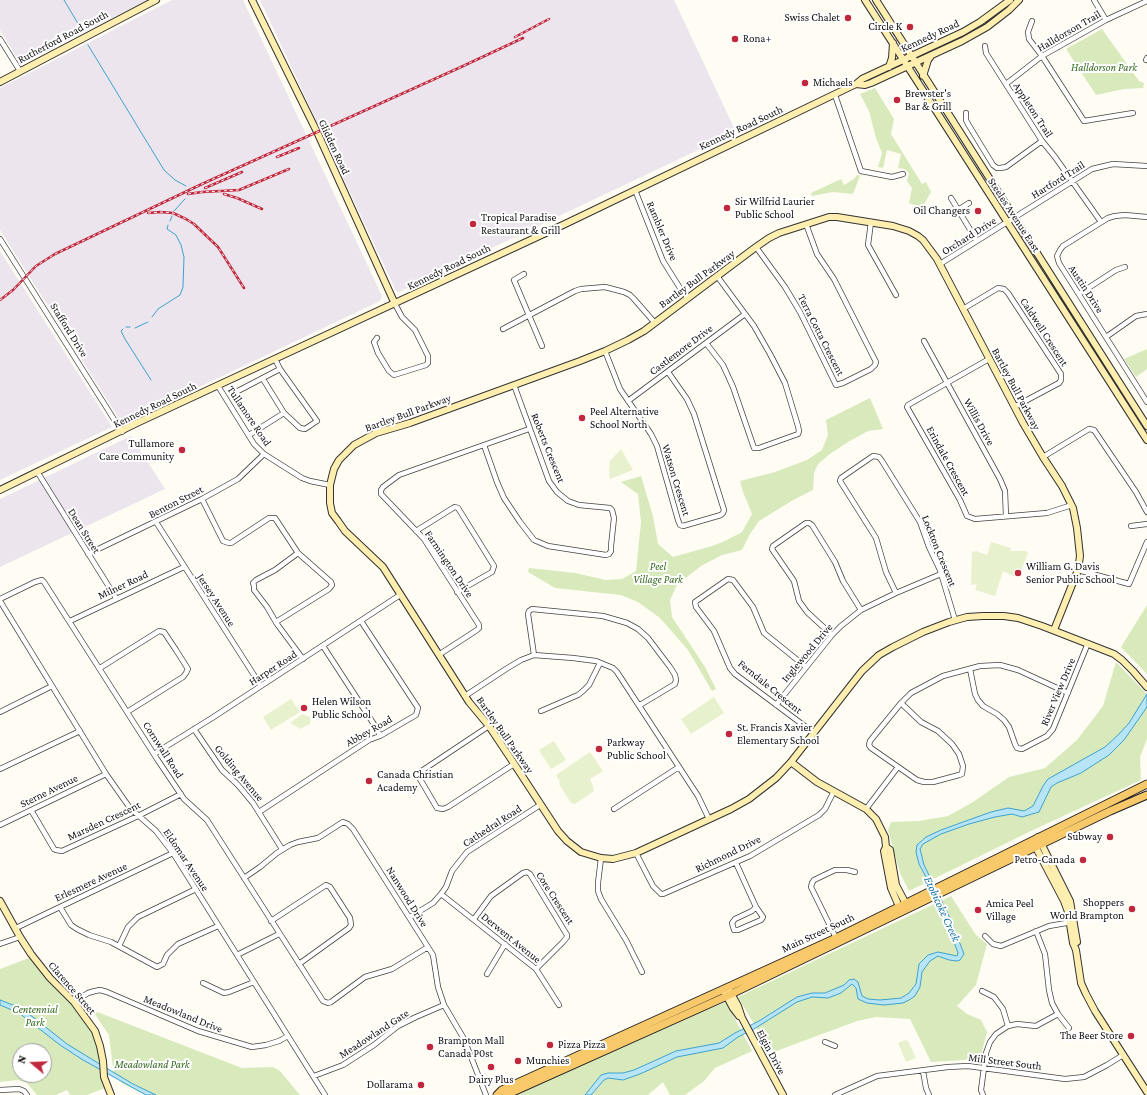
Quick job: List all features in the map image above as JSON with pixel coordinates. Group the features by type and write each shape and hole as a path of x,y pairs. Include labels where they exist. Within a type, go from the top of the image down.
{"main road":[{"name":"Main Street South","path":"506,1095 729,995 945,887 1035,839 1147,784"},
{"name":"Main Street South","path":"945,887 1039,846 1110,811 1147,795"},
{"name":"Main Street South","path":"497,1095 502,1090 725,988 837,940"}],"street":[{"name":"Rutherford Road South","path":"0,82 156,0"},
{"name":"Glidden Road","path":"252,0 317,132 395,304"},
{"name":"Steeles Avenue East","path":"865,0 1147,440"},
{"name":"Steeles Avenue East","path":"876,0 910,56 1147,426"},
{"name":"Kennedy Road","path":"856,84 862,79 963,32 980,22 1010,0"},
{"name":"Kennedy Road","path":"907,66 962,41 987,27 1019,0"},
{"path":"1094,0 1106,20"},
{"name":"Halldorson Trail","path":"1006,84 1042,56 1106,20 1147,1"},
{"path":"1032,21 1028,32 1028,39 1042,56 1084,120 1133,113"},
{"path":"0,39 20,71"},
{"path":"888,67 892,58 892,43"},
{"name":"Appleton Trail","path":"985,46 986,53 1042,142 1071,181"},
{"path":"923,76 926,64 932,55"},
{"name":"Kennedy Road South","path":"0,490 836,95 856,84 866,85 907,66"},
{"path":"836,95 861,171 892,177 903,174"},
{"path":"966,113 966,120 968,124 993,165 997,168 1006,167 1042,142"},
{"name":"Hartford Trail","path":"1007,222 1092,169 1102,166 1121,164 1147,166"},
{"path":"1071,181 1101,222 1115,216 1126,215 1147,217"},
{"name":"Rambler Drive","path":"635,190 663,261 688,298"},
{"path":"951,198 977,241"},
{"path":"958,210 969,204"},
{"name":"Bartley Bull Parkway","path":"1054,630 1078,570 1080,556 1077,528 1072,505 1062,486 1042,457 1014,407 940,264 928,246 918,236 904,229 871,222 837,216 829,217 779,233 756,247 655,323 628,340 605,351 514,385 376,433 354,445 339,460 334,469 330,486 330,503 332,513 345,531 383,566 400,595 440,654 465,696 489,726 558,831 567,841 581,852 601,858 613,859 636,853 731,809 749,799 776,778 791,762 862,671 879,655 923,632 956,620 983,616 1004,616 1018,618 1054,630 1114,654 1122,660 1145,685"},
{"path":"871,222 868,245 896,295"},
{"name":"Orchard Drive","path":"940,264 1007,222"},
{"name":"Austin Drive","path":"1101,222 1063,246 1058,253 1059,264 1147,402"},
{"name":"Terra Cotta Crescent","path":"756,247 785,287 800,312 836,385 843,383 871,369 876,362 834,279 816,254 806,224"},
{"name":"Stafford Drive","path":"0,239 122,432"},
{"path":"1079,294 1116,270 1125,267"},
{"path":"524,274 514,280 542,346"},
{"path":"706,343 723,365 733,386 754,448 759,448 798,434 800,431 785,383 754,326 717,276"},
{"path":"503,328 581,289 605,287 624,292 634,298 655,323"},
{"name":"Caldwell Crescent","path":"963,309 998,288 1004,289 1061,374 1059,382 1014,407"},
{"path":"377,338 374,342 378,353 389,371 394,375 426,365 428,363 428,356 415,330 402,317 395,304"},
{"name":"Castlemore Drive","path":"628,401 745,314"},
{"path":"1106,337 1136,316 1147,314"},
{"name":"Willis Drive","path":"924,341 1000,479 1005,491 1006,516"},
{"name":"Watson Crescent","path":"605,351 620,389 651,434 657,446 680,525 687,525 721,516 724,510 694,414 687,399 668,372"},
{"path":"263,379 284,413 300,428 305,429 317,421 280,369 275,359"},
{"name":"Erindale Crescent","path":"989,359 908,405 907,407 968,516 975,519 1047,513 1072,505"},
{"path":"236,392 280,369"},
{"name":"Roberts Crescent","path":"484,445 504,498 534,540 548,546 606,555 611,551 614,518 612,510 610,508 579,505 568,501 557,492 549,481 514,385"},
{"name":"Tullamore Road","path":"218,386 250,435 254,444 264,454 302,478 330,486"},
{"path":"250,435 284,413"},
{"name":"Farmington Drive","path":"440,654 479,628 424,539 381,494 383,487 399,475 530,428"},
{"path":"1042,457 1089,430 1094,430 1136,492 1147,512"},
{"name":"Benton Street","path":"88,554 202,499 238,479 264,454"},
{"name":"Lockton Crescent","path":"896,593 886,572 876,538 840,481 841,478 872,456 879,457 920,522 941,574 956,620"},
{"name":"Dean Street","path":"38,473 116,598"},
{"path":"202,499 226,542 231,543 271,517 275,518 298,553 331,582 332,585 329,589 276,622"},
{"path":"416,531 456,506 458,508 494,566 492,572 457,592"},
{"name":"Jersey Avenue","path":"156,522 261,686"},
{"path":"832,635 807,612 799,600 794,581 772,549 773,546 809,522 836,562 843,581 861,610"},
{"path":"1131,526 1147,524"},
{"path":"1078,570 1129,584 1147,542"},
{"path":"298,553 275,570 253,583 254,590 303,659"},
{"name":"Milner Road","path":"70,621 184,567"},
{"name":"Inglewood Drive","path":"776,705 832,635 861,610 941,574"},
{"name":"Ferndale Crescent","path":"806,667 764,633 753,607 730,578 695,602 696,607 714,631 730,668 735,674 814,734"},
{"name":"Cornwall Road","path":"0,600 35,582 42,580 44,582 154,754 184,799 207,820 323,1001 328,1003 342,995 365,977 392,969 428,947"},
{"name":"Harper Road","path":"154,754 400,595"},
{"name":"Eldomar Avenue","path":"0,600 106,774 138,816 156,831 173,853 325,1095"},
{"path":"534,655 528,614 532,609 603,616 627,623 638,629 648,638 670,667 676,680 675,684 640,705"},
{"name":"Abbey Road","path":"259,812 369,740 380,736 416,715 418,708 361,621"},
{"path":"100,668 159,631 164,632 188,669 183,677 127,712"},
{"name":"River View Drive","path":"970,668 975,694 978,700 983,706 1004,720 1009,727 1017,748 1022,749 1050,733 1057,722 1088,643"},
{"path":"323,646 377,729 380,736"},
{"path":"465,696 521,660 534,655 573,658 600,663 613,668 640,705 698,796 709,819"},
{"path":"541,710 578,695 589,685 600,663"},
{"path":"901,703 921,722 938,731 952,744 959,754 963,766 962,774 933,782 917,780 871,748 869,745 874,736 901,703 911,693 920,687 943,676 970,668 1000,665 1018,670 1068,693"},
{"path":"0,712 52,686"},
{"path":"489,726 418,772 417,774 420,780 437,808 443,809 448,807 514,764"},
{"name":"Golding Avenue","path":"194,729 222,770 238,785 259,812 282,849"},
{"path":"0,769 80,731"},
{"path":"791,762 817,782 866,809 876,819 881,828 886,847 890,850 896,885 903,908"},
{"path":"614,809 679,767"},
{"path":"866,809 898,767"},
{"name":"Sterne Avenue","path":"0,825 106,774"},
{"name":"Richmond Drive","path":"636,853 653,886 660,894 750,856 819,814 825,809 834,791"},
{"name":"Marsden Crescent","path":"32,810 54,848 62,851 138,816 181,794"},
{"name":"Cathedral Road","path":"410,917 433,903 442,894 452,872 467,852 540,805"},
{"name":"Nanwood Drive","path":"244,878 282,849 298,842 318,838 340,823 346,822 353,829 428,947 434,960 438,987 444,1005 464,1039 486,1095"},
{"path":"1035,839 1064,901 1072,922 1073,943 1076,950 1081,983 1086,994 1147,1092"},
{"name":"Erlesmere Avenue","path":"16,928 173,853"},
{"path":"601,858 598,891 601,899 626,940 642,972"},
{"path":"736,863 756,907 763,917 761,920 738,930 734,930 732,923 756,907"},
{"path":"837,940 811,887 812,883 814,880 835,870 855,872"},
{"name":"Core Crescent","path":"474,919 491,896 523,873 527,872 530,874 568,934 563,942 536,969"},
{"path":"271,921 326,885 330,887 350,918 351,923 349,928 299,964"},
{"path":"119,946 128,927 138,917 196,889"},
{"name":"Derwent Avenue","path":"442,894 536,969 559,1005"},
{"name":"Clarence Street","path":"0,900 20,937 50,978 74,1002 95,1031 103,1061 104,1077 111,1095"},
{"path":"60,907 71,925 76,929 111,942 157,967 163,964 167,955 178,944 218,926"},
{"path":"985,936 993,944 1001,946 1048,926 1072,922"},
{"path":"1036,931 1045,954 1052,1003 1058,1014 1069,1028"},
{"path":"237,955 279,934"},
{"path":"0,944 20,937"},
{"path":"487,974 505,944"},
{"path":"203,983 224,993 254,982"},
{"name":"Elgin Drive","path":"725,988 733,1008 742,1018 783,1095"},
{"name":"Meadowland Drive","path":"74,1002 88,993 100,990 198,1031 252,1047 266,1045 279,1041 288,1036"},
{"path":"982,991 994,997 1003,1009 1008,1026"},
{"name":"Meadowland Gate","path":"314,1076 343,1065 374,1046 398,1026 444,1005"},
{"path":"983,1095 981,1090 984,1068 990,1042 996,1034 1008,1026 1017,1024 1036,1026 1058,1014"},
{"path":"825,1042 835,1046"},
{"name":"Mill Street South","path":"835,1095 844,1093 878,1076 968,1066 1066,1079 1084,1077 1123,1055"},
{"path":"923,1071 926,1088 929,1095"},
{"path":"0,1090 17,1088 24,1091 27,1095"}],"shaded area":[{"path":"0,0 147,0 27,61 17,58 0,30"},
{"path":"172,0 243,0 382,296 380,301 130,420 121,422 0,230 0,88"},
{"path":"260,0 674,0 736,132 399,292 396,291"},
{"path":"0,251 112,427 0,480"},
{"path":"131,436 165,489 0,567 0,499"}],"green space":[{"name":"Halldorson Park","path":"1102,29 1139,81 1144,83 1143,88 1124,89 1096,95 1066,49"},
{"path":"875,88 894,119 891,134 922,184 926,182 931,192 922,208 909,203 912,188 907,181 909,173 905,169 898,168 901,154 887,150 883,168 878,167 882,153 876,138 869,111 860,94"},
{"path":"857,175 860,176 853,194 833,192 812,196 811,193 841,179 844,185 854,179"},
{"path":"1147,349 1147,369 1136,377 1124,359"},
{"name":"Peel Village Park","path":"870,398 883,429 868,431 830,454 818,464 814,473 813,490 793,500 759,521 742,550 722,555 701,566 677,585 670,600 672,617 705,667 716,689 712,691 688,650 660,618 638,602 621,595 555,588 528,572 529,568 575,573 606,580 622,579 636,571 641,522 638,494 621,482 641,476 653,516 658,544 673,557 725,541 742,532 752,514 740,481 775,472 807,460 822,450 828,435 826,420"},
{"path":"621,449 633,470 610,479 610,461"},
{"path":"991,542 1011,548 1010,551 1026,551 1028,553 1019,576 1013,576 1003,571 995,596 975,590 977,584 971,585 972,552 976,551 987,555"},
{"path":"1147,605 1147,674 1121,647"},
{"path":"1116,662 1147,694 1147,739 1140,757 1141,780 1033,830 909,891 900,873 888,830 891,822 919,821 948,816 973,802 1009,777 1045,768 1077,740 1103,706"},
{"path":"714,697 724,713 691,734 681,719"},
{"path":"291,699 300,712 271,730 263,717"},
{"path":"302,714 310,717 311,721 309,725 301,729 290,723"},
{"path":"554,741 566,760 551,769 539,750"},
{"path":"590,752 603,771 590,779 594,791 575,804 571,803 559,784 560,782 556,775"},
{"path":"951,896 976,935 987,944 976,985 957,1006 967,1014 981,1020 987,1032 980,1059 931,1062 910,1019 876,1017 857,1021 771,1053 738,997"},
{"name":"Centennial Park","path":"29,958 75,1008 95,1036 101,1054 105,1088 87,1095 70,1095 67,1090 56,1095 37,1095 27,1083 52,1083 52,1043 12,1043 12,1081 0,1082 0,969"},
{"path":"726,1002 752,1051 715,1068 704,1081 685,1095 670,1095 663,1082 648,1095 515,1095 706,1010"},
{"name":"Meadowland Park","path":"92,1010 242,1068 273,1067 280,1071 300,1095 146,1095 123,1084 114,1076 109,1035"},
{"path":"905,1040 908,1041 916,1058 906,1062 898,1043"}],"water":[{"name":"Etobicoke Creek","path":"1147,694 1147,707 1124,740 1109,755 1081,773 1051,787 1039,812 1022,817 1012,814 969,824 941,834 923,844 920,849 924,865 951,920 964,954 960,960 957,961 938,956 930,961 922,972 920,987 915,996 903,1003 884,1005 867,1003 858,999 856,988 852,984 841,993 828,998 812,997 797,1002 754,1029 738,1037 723,1048 677,1057 623,1080 608,1078 604,1080 591,1095 585,1095 601,1075 608,1073 623,1073 634,1070 676,1051 719,1043 759,1021 797,997 812,993 825,993 844,985 849,980 854,979 858,982 862,996 868,999 880,1000 901,998 909,993 916,984 919,964 928,955 938,952 957,956 958,953 947,922 919,864 916,852 917,845 926,837 941,830 991,812 1008,808 1024,811 1033,806 1048,779 1105,747 1119,734 1129,723"},
{"path":"0,1000 18,1007 67,1044 133,1084 156,1095 146,1095 83,1060 60,1045 19,1013 0,1005"}],"waterway":[{"path":"64,0 83,32"},
{"path":"88,45 164,170 175,180 186,186"},
{"path":"174,211 185,199"},
{"path":"170,221 172,216"},
{"path":"152,317 158,309 180,295 183,287 184,257 181,245 176,235 167,229 168,225"},
{"path":"135,328 148,322"},
{"path":"123,329 121,331 125,339 151,380"}],"railway":[{"path":"515,37 549,19"},
{"path":"0,300 13,290 36,266 55,254 202,184 523,38"},
{"path":"277,157 299,148"},
{"path":"188,194 239,190 289,169"},
{"path":"205,188 242,172"},
{"path":"224,194 262,209"},
{"path":"148,213 173,213 194,224 218,247 244,288"}],"place":[{"name":"Swiss Chalet","path":"848,18"},
{"name":"Circle K","path":"910,27"},
{"name":"Rona+","path":"735,39"},
{"name":"Michaels","path":"805,83"},
{"name":"Brewster's Bar & Grill","path":"897,100"},
{"name":"Sir Wilfrid Laurier Public School","path":"727,208"},
{"name":"Oil Changers","path":"978,211"},
{"name":"Tropical Paradise Restaurant & Grill","path":"473,224"},
{"name":"Peel Alternative School North","path":"582,418"},
{"name":"Tullamore Care Community","path":"182,450"},
{"name":"William G. Davis Senior Public School","path":"1018,573"},
{"name":"Helen Wilson Public School","path":"304,708"},
{"name":"St. Francis Xavier Elementary School","path":"729,734"},
{"name":"Parkway Public School","path":"599,749"},
{"name":"Canada Christian Academy","path":"369,781"},
{"name":"Subway","path":"1110,837"},
{"name":"Petro-Canada","path":"1083,860"},
{"name":"Shoppers World Brampton","path":"1132,909"},
{"name":"Amica Peel Village","path":"978,910"},
{"name":"The Beer Store","path":"1131,1036"},
{"name":"Pizza Pizza","path":"550,1045"},
{"name":"Brampton Mall Canada P0st","path":"430,1047"},
{"name":"Munchies","path":"518,1061"},
{"name":"Dairy Plus","path":"491,1067"},
{"name":"Dollarama","path":"421,1085"}]}
